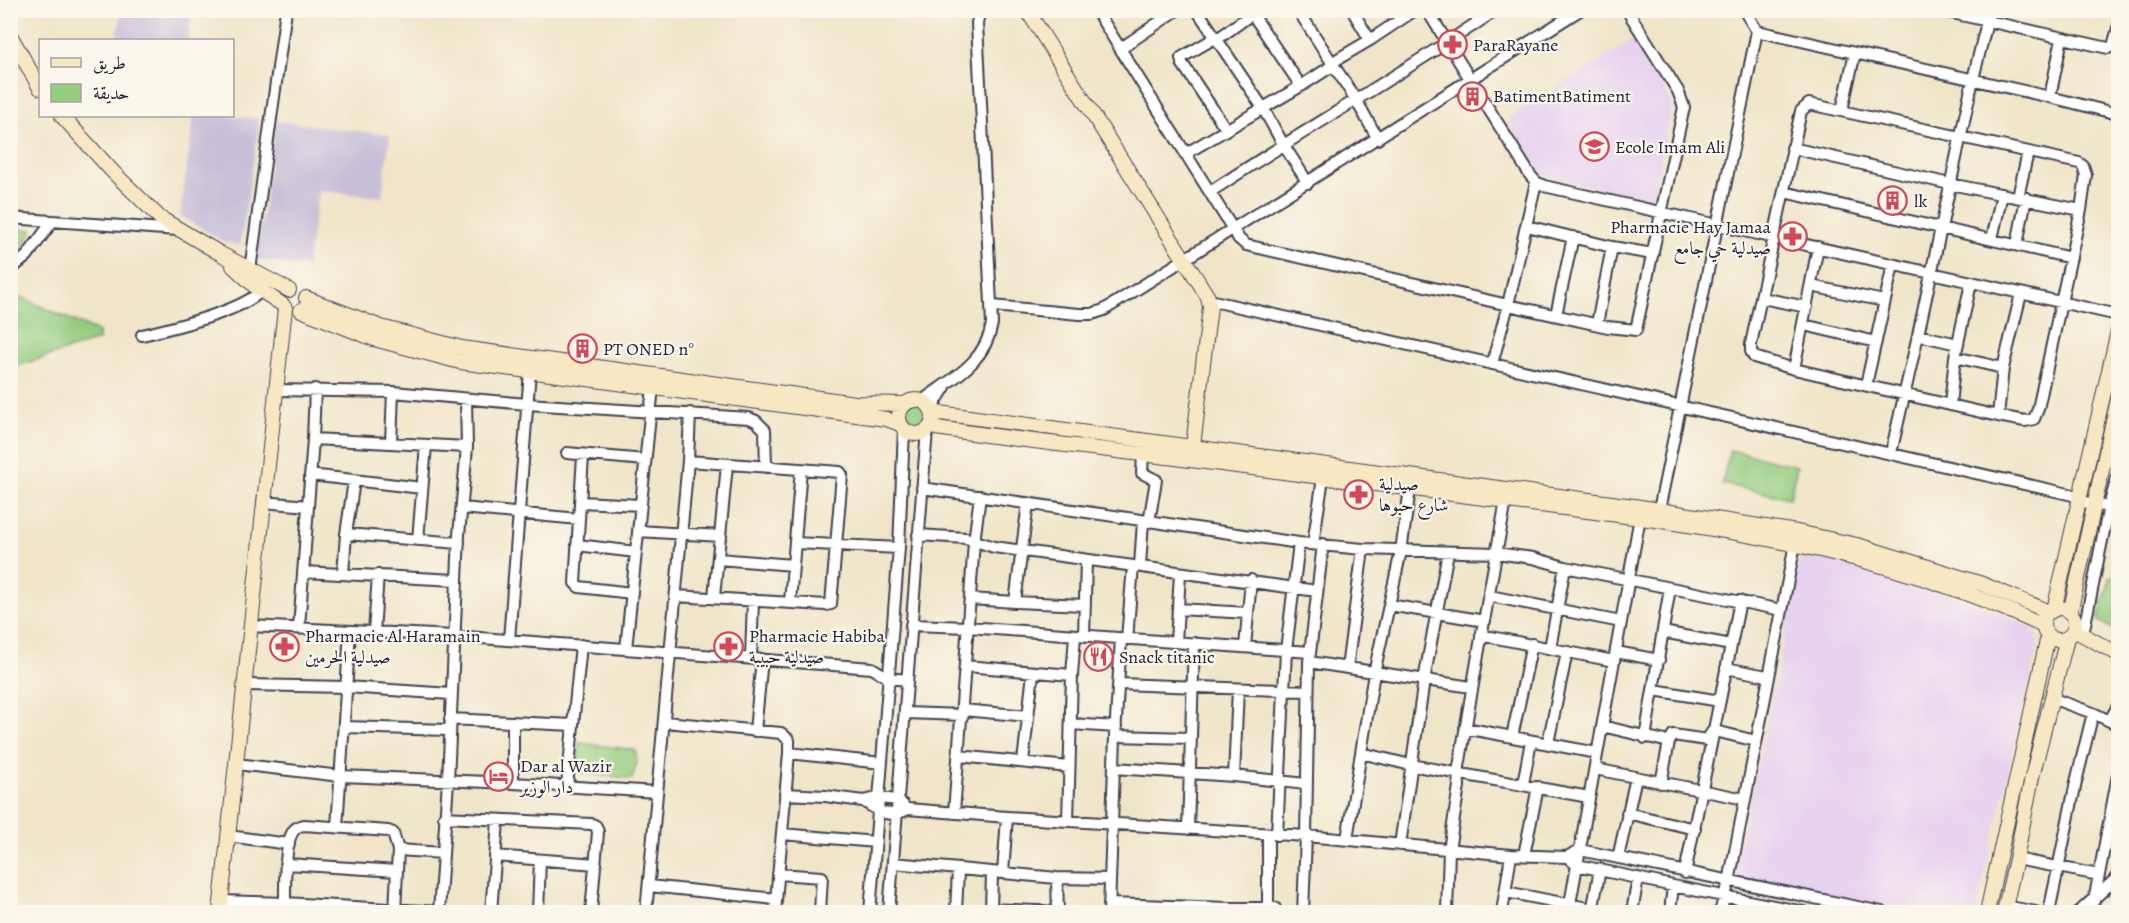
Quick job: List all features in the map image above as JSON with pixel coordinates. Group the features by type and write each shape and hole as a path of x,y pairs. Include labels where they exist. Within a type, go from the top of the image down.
{"main road":[{"path":"1027,10 1209,300 1193,446"},
{"path":"10,35 39,86"},
{"path":"63,117 113,172 160,218 250,270 289,290 299,290 302,306 293,324 278,372"},
{"path":"221,254 245,278 290,312 302,306 462,348 855,403 904,404 912,400 928,407 1659,510 1797,532 1857,545 1982,584 2052,611 2062,609 2070,613 2074,621 2075,634 2051,698 2004,909"},
{"path":"221,907 278,372 284,306 282,298 289,290"},
{"path":"302,306 364,335 421,353 460,362 886,418 912,434 928,429 1143,454 1640,517 1795,543 1921,577 1978,596 2045,631 2057,640 2075,634 2118,654"},
{"path":"1987,912 2045,631 2044,620 2052,611 2118,331"},
{"path":"2070,613 2118,399"},
{"path":"902,427 898,417 904,404"},
{"path":"928,407 932,422 928,429"}],"street":[{"path":"250,270 286,10"},
{"path":"928,407 954,378 975,362 985,348 992,324 976,23 980,10"},
{"path":"1096,10 1242,243 1251,247 1508,305 1636,330 1684,107 1683,101 1627,10"},
{"path":"1120,49 1177,10"},
{"path":"1197,10 1263,108 1308,183"},
{"path":"1298,10 1356,100 1378,139"},
{"path":"1352,10 1370,40"},
{"path":"1185,154 1301,86 1415,10"},
{"path":"1427,10 1536,182 1544,186 2118,315"},
{"path":"1210,192 1496,10"},
{"path":"992,306 1079,314 1098,312 1110,307 1580,10"},
{"path":"1659,510 1678,407 1757,31 1744,10"},
{"path":"1939,10 1989,16 2062,38 2108,48 2115,43 2118,28"},
{"path":"1226,129 1182,63 1181,58 1249,16 1253,15 1301,86"},
{"path":"1891,453 1973,79 1989,16"},
{"path":"1757,31 2118,114"},
{"path":"2050,97 2062,38"},
{"path":"1842,110 1855,53"},
{"path":"1809,104 1842,110 2079,163 2083,166 2086,174 2081,210 2036,416 2030,421 1905,395 1794,369 1754,357 1751,351 1773,238 1803,107 1809,104"},
{"path":"1792,148 1950,184 2081,210"},
{"path":"2017,245 2028,152"},
{"path":"1492,364 1536,182"},
{"path":"1784,192 2071,258"},
{"path":"1992,239 2002,194"},
{"path":"10,218 178,230"},
{"path":"10,270 27,256 52,222"},
{"path":"1527,226 1612,247 1653,254"},
{"path":"1556,315 1573,237"},
{"path":"1597,324 1612,247"},
{"path":"1794,369 1818,247"},
{"path":"1866,385 1893,265"},
{"path":"1950,405 1955,357 1971,283"},
{"path":"1811,286 1884,301"},
{"path":"142,335 188,324 253,299 261,291"},
{"path":"1998,416 2003,368 2021,294"},
{"path":"1762,298 1807,306"},
{"path":"1209,300 1678,407 2078,496 2114,502"},
{"path":"1804,325 1876,342"},
{"path":"1918,335 1958,344"},
{"path":"1955,357 2003,368"},
{"path":"509,640 530,371"},
{"path":"626,648 652,387"},
{"path":"299,628 315,389"},
{"path":"276,390 393,392 527,404 749,418 765,430 766,467"},
{"path":"391,443 393,392"},
{"path":"221,907 285,903 347,910 440,912 456,580 467,447 466,399"},
{"path":"646,912 665,722 690,413"},
{"path":"870,912 899,548 902,427"},
{"path":"890,912 928,429"},
{"path":"313,439 467,447"},
{"path":"418,540 426,445"},
{"path":"567,453 645,460"},
{"path":"1143,454 1142,473 1156,480 1136,566 1119,684 1115,732 1109,908 1272,910 1272,835 1280,782 1286,651 1299,543"},
{"path":"583,456 574,580 577,585 632,593"},
{"path":"676,596 831,604 837,543 842,475 837,471 727,465 688,460"},
{"path":"714,597 727,465"},
{"path":"790,602 801,469"},
{"path":"2075,634 2114,502 2118,474"},
{"path":"310,475 422,488"},
{"path":"1303,912 1307,691 1317,591 1323,478"},
{"path":"343,574 354,481"},
{"path":"922,488 1299,543 1401,551 1496,553 1533,558 1565,567 1782,610"},
{"path":"1347,839 1374,673 1401,551 1410,489"},
{"path":"954,813 974,542 980,496"},
{"path":"1447,912 1449,850 1459,786 1458,773 1471,687 1490,596 1506,501"},
{"path":"263,502 308,507"},
{"path":"580,502 641,505"},
{"path":"1015,602 1028,502"},
{"path":"462,508 579,519"},
{"path":"1570,904 1640,517"},
{"path":"638,531 721,536"},
{"path":"346,534 459,543"},
{"path":"918,535 966,538 994,547 1180,573 1251,580 1317,591"},
{"path":"795,543 837,543 899,548"},
{"path":"1720,912 1745,799 1767,676 1795,543"},
{"path":"577,545 636,552"},
{"path":"1347,668 1363,549"},
{"path":"1400,845 1424,680 1448,552"},
{"path":"718,559 793,565"},
{"path":"1068,821 1072,675 1085,605 1086,560"},
{"path":"1550,648 1565,567"},
{"path":"303,572 456,580"},
{"path":"1176,642 1180,573"},
{"path":"374,632 378,575"},
{"path":"1245,647 1251,580"},
{"path":"1645,738 1670,588"},
{"path":"1490,596 1621,622"},
{"path":"970,599 1085,605"},
{"path":"753,600 757,658 756,731"},
{"path":"1685,873 1740,601"},
{"path":"1389,604 1485,621"},
{"path":"1178,609 1248,613"},
{"path":"911,625 968,627 1286,651 1347,668 1471,687"},
{"path":"250,626 454,636 757,658 872,668 889,678 907,680"},
{"path":"337,827 350,631"},
{"path":"1663,632 1731,645"},
{"path":"1481,635 1567,651 1659,660"},
{"path":"1188,830 1194,643"},
{"path":"1512,737 1532,644"},
{"path":"567,786 580,645"},
{"path":"1548,743 1567,651"},
{"path":"872,668 890,659 909,660"},
{"path":"966,666 1072,675"},
{"path":"1726,668 1767,676"},
{"path":"1023,762 1034,673"},
{"path":"1119,684 1307,691"},
{"path":"244,685 346,687 451,694"},
{"path":"1234,776 1238,689"},
{"path":"1654,690 1720,700"},
{"path":"2051,698 2114,722 2118,706"},
{"path":"905,713 1028,716"},
{"path":"2049,912 2093,713"},
{"path":"344,726 513,722 573,725"},
{"path":"513,722 513,783"},
{"path":"665,722 785,735 789,740 775,912"},
{"path":"1071,724 1115,732 1191,738"},
{"path":"1602,726 1669,742"},
{"path":"1465,728 1597,753"},
{"path":"1714,731 1756,741"},
{"path":"1661,783 1669,742 1673,735 1707,740 1714,731"},
{"path":"1522,784 1531,741"},
{"path":"789,753 882,763"},
{"path":"1361,753 1411,765 1590,797"},
{"path":"959,756 1069,767"},
{"path":"236,764 341,776 657,792"},
{"path":"1114,768 1234,776 1306,784"},
{"path":"1594,769 1745,799"},
{"path":"2094,901 2114,819 2118,775"},
{"path":"1618,858 1636,777"},
{"path":"1524,855 1538,787"},
{"path":"785,794 863,801 879,798 898,800 908,809"},
{"path":"863,801 878,811 897,815 908,809 1188,830 1347,839 1511,855 1567,857 1580,850 1882,912"},
{"path":"1627,813 1695,829"},
{"path":"444,817 596,826 598,832 597,864 591,912"},
{"path":"1007,817 991,911 1058,912 1057,878"},
{"path":"491,912 498,821"},
{"path":"285,903 286,864 293,831 304,825 337,827 393,833 398,850 395,911"},
{"path":"782,834 876,842"},
{"path":"228,836 289,844"},
{"path":"398,850 442,853"},
{"path":"1502,912 1511,855"},
{"path":"495,856 597,864"},
{"path":"1567,857 1577,865 1804,912"},
{"path":"538,912 540,860"},
{"path":"2016,860 2099,875"},
{"path":"893,863 1057,878 1109,879"},
{"path":"286,864 397,872"},
{"path":"1506,892 1593,910 1600,869"},
{"path":"956,912 958,870"},
{"path":"778,874 822,877 820,912"},
{"path":"2079,912 2094,901 2118,877"},
{"path":"1632,912 1638,878"},
{"path":"649,886 776,899"},
{"path":"1670,912 1673,886"},
{"path":"2004,909 2036,912"}],"shaded area":[{"path":"122,11 191,11 188,39 116,39"},
{"name":"Ecole Imam Ali","path":"1634,39 1673,104 1652,201 1541,175 1507,119"},
{"path":"194,117 260,119 240,245 225,242 180,216"},
{"path":"276,121 390,135 382,197 319,191 306,268 256,259"},
{"path":"1801,552 1909,579 2029,625 2036,633 2038,647 1976,912 1929,912 1799,891 1733,877"}],"green space":[{"path":"11,228 32,230 32,232 20,250 11,258"},
{"path":"11,293 98,332 98,340 11,368"},
{"path":"916,402 925,406 929,415 925,424 916,428 907,424 903,415 907,406"},
{"path":"1730,450 1797,466 1790,498 1722,484"},
{"path":"2111,576 2118,578 2118,632 2098,620"},
{"path":"579,743 635,750 637,762 632,779 577,772"}],"place":[{"name":"ParaRayane","path":"1452,45"},
{"name":"BatimentBatiment","path":"1472,96"},
{"name":"Ecole Imam Ali","path":"1594,147"},
{"name":"lk","path":"1893,201"},
{"name":"Pharmacie Hay Jamaa صيدلية حي جامع","path":"1792,237"},
{"name":"PT ONED n°","path":"582,349"},
{"name":"صيدلية شارع حبوها","path":"1358,494"},
{"name":"Pharmacie Al Haramain صيدلية الحرمين","path":"284,646"},
{"name":"Pharmacie Habiba صيدلية حبيبة","path":"728,646"},
{"name":"Snack titanic","path":"1098,657"},
{"name":"Dar al Wazir دار الوزير","path":"499,776"}]}
